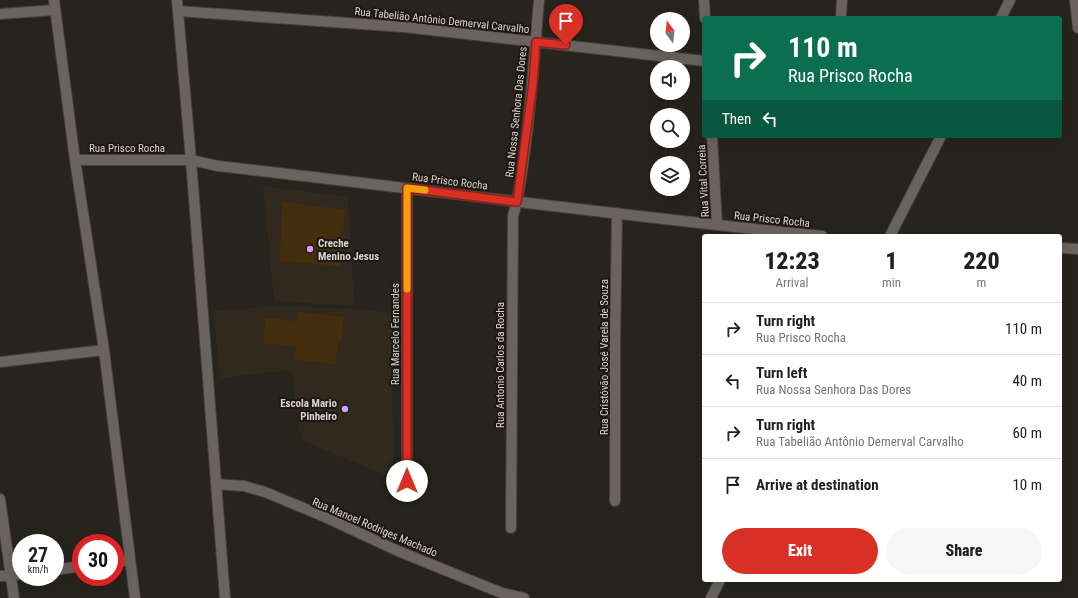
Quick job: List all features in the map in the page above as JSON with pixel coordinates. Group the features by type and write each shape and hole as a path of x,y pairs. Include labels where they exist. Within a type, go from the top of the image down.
{"street":[{"path":"177,0 225,598"},
{"name":"Rua Nossa Senhora Das Dores","path":"517,202 533,83 539,0"},
{"path":"704,0 705,16"},
{"path":"841,16 842,0"},
{"path":"1002,16 1010,0"},
{"path":"1075,0 1078,28"},
{"path":"0,14 54,5 75,160 104,350 135,598"},
{"name":"Rua Tabelião Antônio Demerval Carvalho","path":"178,11 404,27 702,61"},
{"name":"Rua Vital Correia","path":"712,138 717,225"},
{"path":"891,234 940,138"},
{"name":"Rua Prisco Rocha","path":"75,160 191,160 218,166 517,202 803,234"},
{"name":"Rua Marcelo Fernandes","path":"407,188 407,481"},
{"name":"Rua Antonio Carlos da Rocha","path":"511,528 512,216 517,202"},
{"name":"Rua Cristóvão José Varela de Souza","path":"615,502 617,213"},
{"path":"1062,248 1078,249"},
{"path":"0,362 104,350"},
{"name":"Rua Manoel Rodriges Machado","path":"216,484 244,486 265,492 398,551 502,593 524,598"},
{"path":"0,499 5,576 14,598"},
{"path":"124,561 130,560"},
{"path":"711,598 719,582"}],"shaded area":[{"name":"Creche Menino Jesus","path":"263,186 348,197 354,306 274,301"},
{"name":"Escola Mario Pinheiro","path":"277,306 357,309 392,313 393,478 301,440 291,370 220,378 213,311"}],"building":[{"path":"282,202 345,210 340,266 280,261"},
{"path":"299,312 344,317 341,342 338,342 335,364 295,360 296,347 263,343 266,318 298,321"}],"slow traffic":[{"path":"407,289 407,188 425,190"}],"place":[{"name":"Creche Menino Jesus","path":"310,249"},
{"name":"Escola Mario Pinheiro","path":"345,409"}],"route":[{"path":"407,481 407,188 517,202 522,175 533,83 536,42 566,45"}]}
